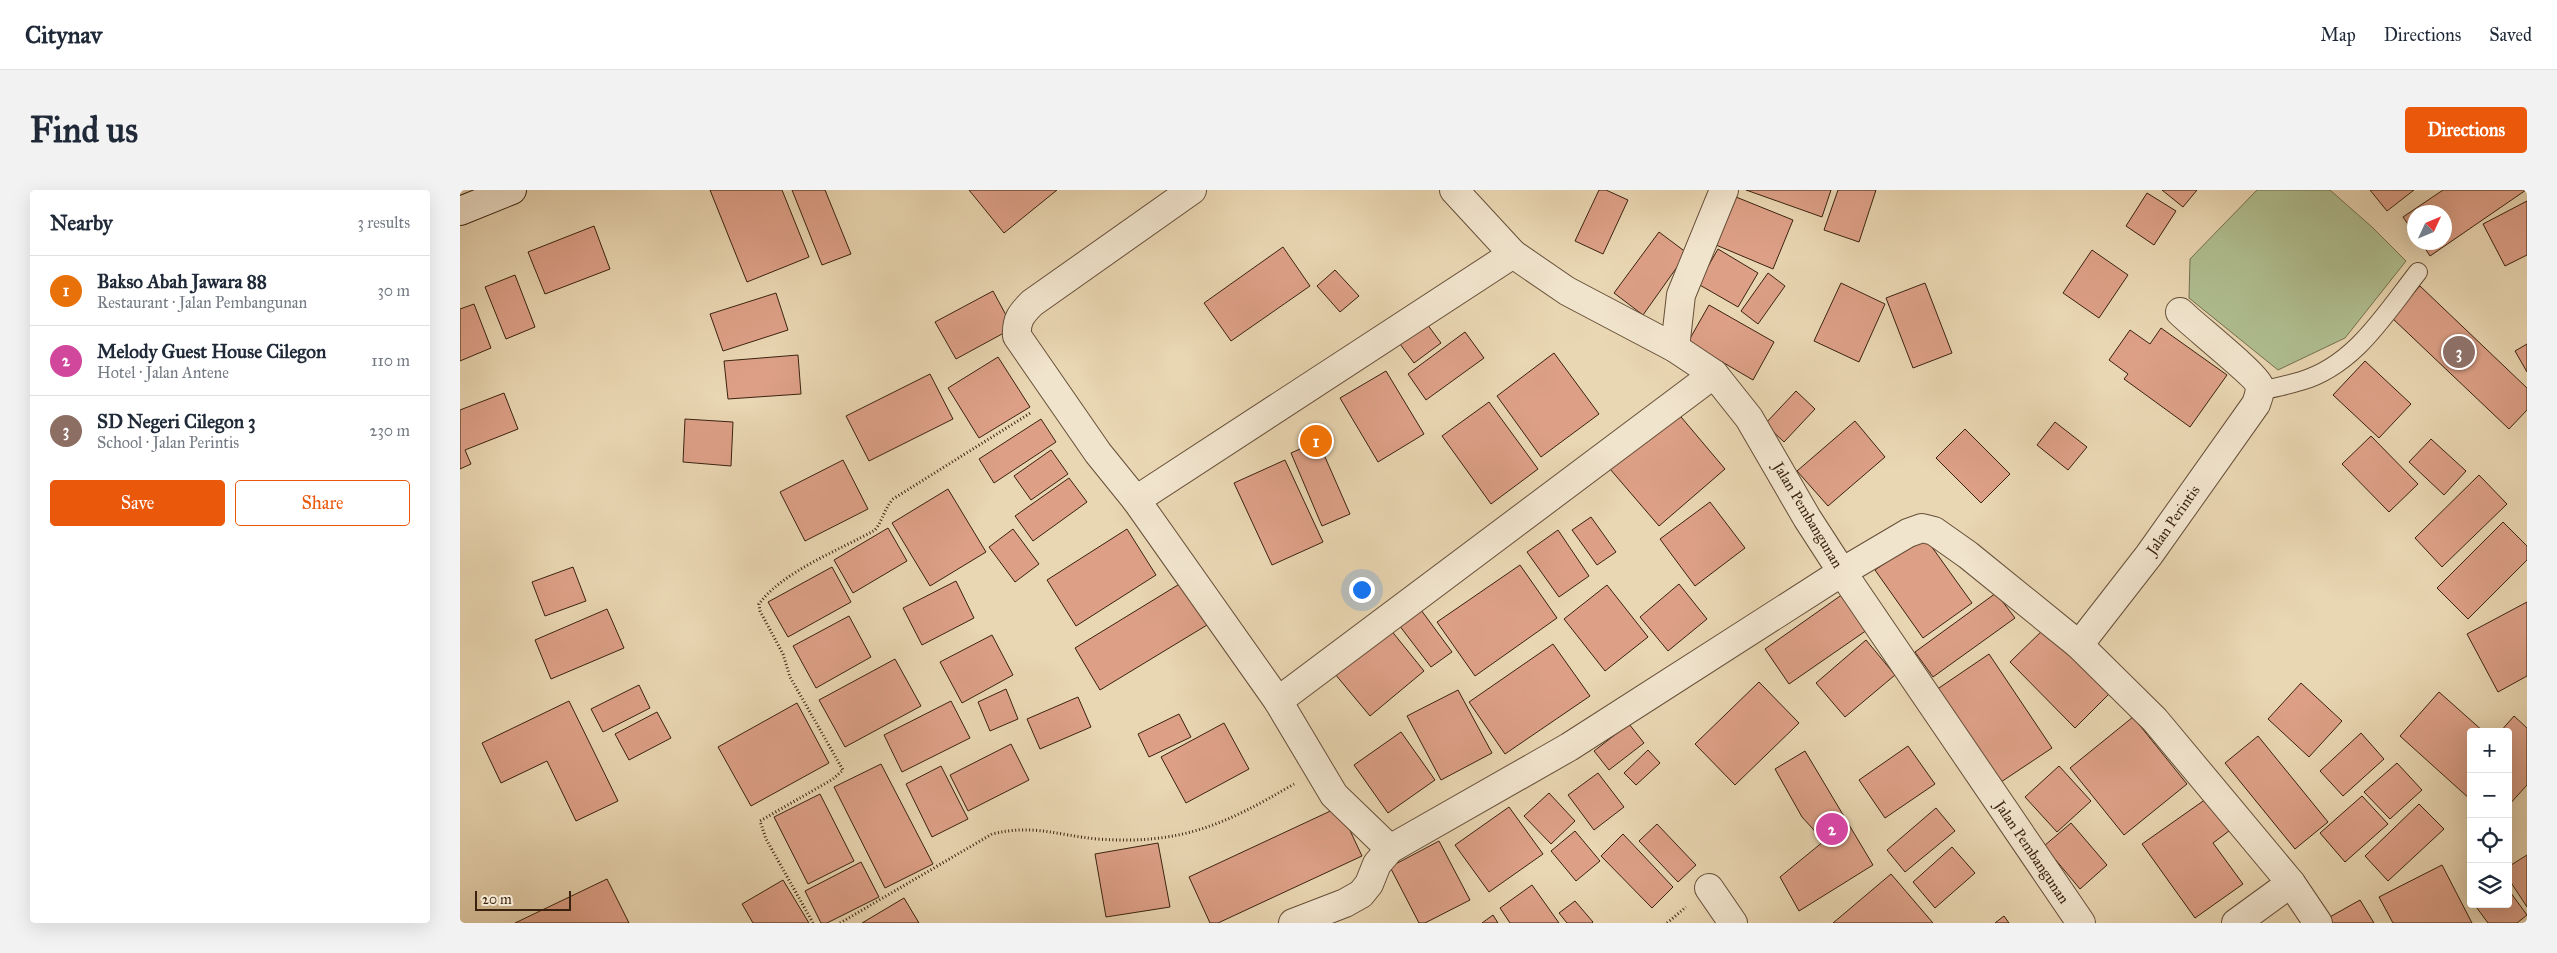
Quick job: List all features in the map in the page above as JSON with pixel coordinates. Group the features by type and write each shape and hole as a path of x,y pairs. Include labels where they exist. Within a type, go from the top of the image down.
{"street":[{"path":"460,211 512,190"},
{"path":"1192,190 1032,303 1020,315 1016,324 1017,336 1098,453 1136,500 1278,701 1334,795 1390,849"},
{"name":"Jalan Pembangunan","path":"1454,190 1513,254 1567,291 1675,348 1714,374 1749,418 1807,518 1842,572 2081,923"},
{"path":"1675,348 1681,294 1724,190"},
{"path":"1136,500 1513,254"},
{"path":"2180,312 2247,371 2259,383 2260,391"},
{"path":"1278,701 1714,374"},
{"name":"Jalan Perintis","path":"2079,645 2150,555 2256,404 2260,391"},
{"path":"1293,923 1345,903 1361,894 1369,884 1377,864 1390,849 1569,747 1842,572 1908,533 1922,528 1934,531 1968,555 2079,645 2178,745 2291,883 2318,923"},
{"path":"2236,923 2291,883"},
{"path":"1709,888 1733,923"}],"lane":[{"path":"2260,391 2303,381 2341,361 2368,337 2418,272"}],"path":[{"path":"813,923 766,839 760,821 833,779 843,770 790,677 783,654 760,610 759,604 767,595 815,560 875,530 880,524 882,514 893,499 1058,395"},
{"path":"840,923 992,834 1015,828 1125,840 1163,838 1196,832 1218,825 1319,770"}],"green space":[{"path":"2257,190 2330,190 2372,227 2406,261 2345,338 2278,370 2189,298 2190,259"}],"building":[{"path":"710,190 782,190 809,257 747,282"},
{"path":"792,190 825,190 851,254 822,265"},
{"path":"969,190 1057,190 1004,233"},
{"path":"1599,190 1606,190 1628,200 1603,254 1575,241"},
{"path":"1746,190 1831,190 1822,217"},
{"path":"1838,190 1876,190 1859,242 1824,230"},
{"path":"2162,190 2197,190 2183,207"},
{"path":"2370,190 2414,190 2387,211"},
{"path":"2443,190 2526,190 2452,241 2452,205 2421,205"},
{"path":"2147,193 2176,211 2154,245 2126,226"},
{"path":"1736,197 1793,220 1773,269 1716,245"},
{"path":"2527,201 2527,255 2505,266 2483,224"},
{"path":"2407,214 2407,223 2403,217"},
{"path":"594,226 610,269 545,294 528,252"},
{"path":"1659,232 1687,253 1643,315 1614,293"},
{"path":"1283,247 1310,286 1231,341 1204,303"},
{"path":"1718,249 1758,273 1738,307 1698,284"},
{"path":"2092,250 2128,275 2099,318 2063,293"},
{"path":"2426,250 2439,250 2430,256"},
{"path":"1335,270 1359,296 1340,312 1317,286"},
{"path":"1768,273 1785,286 1758,324 1741,311"},
{"path":"515,275 535,327 506,339 485,287"},
{"path":"1841,283 1885,304 1859,362 1814,341"},
{"path":"1925,283 1952,353 1913,368 1886,298"},
{"path":"2420,286 2527,388 2527,410 2509,429 2391,317"},
{"path":"993,291 1013,328 956,359 935,322"},
{"path":"776,293 788,330 723,351 710,314"},
{"path":"474,304 491,348 460,361 460,309"},
{"path":"1709,305 1774,342 1753,380 1688,342"},
{"path":"1427,324 1441,343 1414,363 1400,344"},
{"path":"2161,328 2227,375 2190,427 2124,379 2128,374 2109,360 2130,330 2150,344"},
{"path":"1465,332 1484,358 1426,400 1408,374"},
{"path":"2527,344 2527,372 2515,351"},
{"path":"1554,353 1599,414 1541,457 1497,396"},
{"path":"798,355 801,394 728,399 724,361"},
{"path":"998,357 1030,407 979,438 948,388"},
{"path":"2365,361 2411,404 2379,438 2333,395"},
{"path":"1386,371 1424,434 1378,462 1340,398"},
{"path":"930,374 953,419 869,461 846,416"},
{"path":"1796,391 1815,409 1784,442 1765,424"},
{"path":"504,393 518,429 465,450 471,464 460,469 460,410"},
{"path":"1489,402 1538,469 1491,504 1442,436"},
{"path":"1676,411 1725,469 1659,526 1610,469"},
{"path":"685,419 733,422 731,466 683,462"},
{"path":"1041,419 1056,442 994,483 979,459"},
{"path":"1855,421 1885,457 1828,506 1797,471"},
{"path":"2055,422 2087,447 2068,470 2037,445"},
{"path":"1965,429 2010,474 1981,503 1936,458"},
{"path":"2371,436 2418,484 2389,512 2342,464"},
{"path":"2431,439 2466,471 2444,495 2409,462"},
{"path":"1318,441 1350,514 1322,526 1291,453"},
{"path":"1051,450 1068,474 1031,500 1014,476"},
{"path":"843,460 868,509 805,541 780,492"},
{"path":"1285,460 1323,542 1272,565 1234,483"},
{"path":"2479,475 2507,504 2442,567 2415,538"},
{"path":"1069,478 1087,502 1033,541 1015,516"},
{"path":"948,489 986,552 930,586 892,523"},
{"path":"1710,502 1745,548 1695,586 1660,539"},
{"path":"1591,517 1616,552 1597,565 1572,530"},
{"path":"2503,522 2527,546 2527,560 2468,619 2437,588"},
{"path":"888,528 907,561 853,593 834,560"},
{"path":"1013,529 1039,564 1015,582 989,547"},
{"path":"1127,529 1156,575 1076,626 1047,580"},
{"path":"1558,530 1589,576 1559,597 1527,552"},
{"path":"1924,536 1972,603 1923,638 1875,570"},
{"path":"1520,565 1557,618 1475,676 1437,622"},
{"path":"573,567 586,601 545,616 532,582"},
{"path":"832,567 851,602 788,637 768,602"},
{"path":"1186,580 1212,622 1100,690 1075,648"},
{"path":"956,581 974,618 922,645 903,608"},
{"path":"1679,584 1707,619 1668,651 1640,617"},
{"path":"1607,585 1648,637 1605,671 1564,619"},
{"path":"1996,593 2015,618 1933,677 1915,652"},
{"path":"1843,594 1867,630 1789,684 1765,649"},
{"path":"2527,602 2527,676 2498,692 2467,634"},
{"path":"607,609 624,648 551,679 535,640"},
{"path":"1421,610 1452,652 1431,667 1399,625"},
{"path":"849,616 871,657 816,688 793,646"},
{"path":"2045,628 2110,693 2075,728 2010,662"},
{"path":"1390,629 1424,671 1370,716 1335,674"},
{"path":"992,635 1013,675 962,703 940,662"},
{"path":"1866,640 1895,675 1845,717 1816,683"},
{"path":"1553,644 1590,696 1505,754 1469,702"},
{"path":"1989,654 2052,748 1998,784 1936,690"},
{"path":"895,659 921,706 845,747 819,700"},
{"path":"1759,682 1799,723 1735,785 1695,744"},
{"path":"2301,683 2342,721 2309,757 2268,719"},
{"path":"639,685 650,708 603,732 591,709"},
{"path":"1006,689 1018,719 990,731 978,702"},
{"path":"1458,690 1492,753 1441,780 1407,716"},
{"path":"2439,692 2480,728 2467,728 2467,796 2400,736"},
{"path":"1078,697 1091,727 1040,749 1027,719"},
{"path":"569,701 618,801 576,821 547,761 501,783 482,743"},
{"path":"951,701 970,738 902,772 884,735"},
{"path":"797,703 829,763 751,806 718,747"},
{"path":"657,712 671,738 629,760 615,734"},
{"path":"1179,714 1191,737 1149,757 1138,734"},
{"path":"2514,716 2527,728 2527,785 2512,802 2512,728 2504,728"},
{"path":"2133,717 2187,784 2124,835 2070,768"},
{"path":"1224,723 1249,769 1186,803 1161,757"},
{"path":"1629,724 1644,743 1609,770 1594,751"},
{"path":"1401,732 1435,780 1388,813 1354,765"},
{"path":"2361,733 2384,759 2343,796 2320,771"},
{"path":"2258,736 2328,822 2295,849 2225,763"},
{"path":"1011,744 1029,780 968,811 950,775"},
{"path":"1908,746 1935,784 1885,818 1859,780"},
{"path":"1648,750 1660,763 1636,785 1624,773"},
{"path":"1805,751 1873,865 1799,911 1780,877 1824,841 1802,817 1775,769"},
{"path":"2397,763 2422,790 2390,819 2364,792"},
{"path":"881,764 933,864 885,888 834,787"},
{"path":"941,766 968,819 932,837 906,784"},
{"path":"2059,766 2091,801 2057,832 2025,797"},
{"path":"1598,773 1624,807 1594,830 1568,795"},
{"path":"1549,793 1575,821 1551,844 1524,816"},
{"path":"820,794 854,861 808,884 774,817"},
{"path":"2362,796 2388,824 2345,862 2320,833"},
{"path":"2206,799 2229,831 2213,843 2243,884 2195,918 2142,844"},
{"path":"2419,804 2444,829 2388,881 2365,856"},
{"path":"1339,807 1362,856 1218,923 1210,923 1189,877"},
{"path":"1509,807 1543,854 1489,892 1455,845"},
{"path":"1936,808 1955,831 1905,872 1887,850"},
{"path":"2071,823 2107,865 2080,889 2044,846"},
{"path":"1657,824 1696,865 1678,882 1639,841"},
{"path":"1575,831 1600,861 1576,881 1551,851"},
{"path":"1623,834 1673,887 1652,908 1601,856"},
{"path":"1439,841 1470,900 1425,923 1419,923 1390,867"},
{"path":"1158,843 1170,907 1106,917 1095,854"},
{"path":"1952,847 1975,873 1935,908 1913,882"},
{"path":"2527,855 2527,907 2512,884 2512,864"},
{"path":"861,862 879,897 827,923 821,923 805,891"},
{"path":"2442,865 2472,923 2393,923 2379,897"},
{"path":"1891,874 1933,923 1833,923"},
{"path":"607,879 629,923 515,923"},
{"path":"783,880 809,923 753,923 742,904"},
{"path":"1532,885 1559,923 1510,923 1500,908"},
{"path":"2512,894 2527,915 2517,923 2488,923 2477,908 2512,908"},
{"path":"904,898 919,923 862,923"},
{"path":"2360,900 2374,923 2331,923 2328,918"},
{"path":"1575,901 1592,923 1567,923 1559,913"},
{"path":"1493,915 1498,923 1482,923"},
{"path":"2004,916 2009,923 1995,923"}],"place":[{"name":"SD Negeri Cilegon 3","path":"2459,352"},
{"name":"Bakso Abah Jawara 88","path":"1316,441"},
{"name":"Melody Guest House Cilegon","path":"1832,829"}]}
